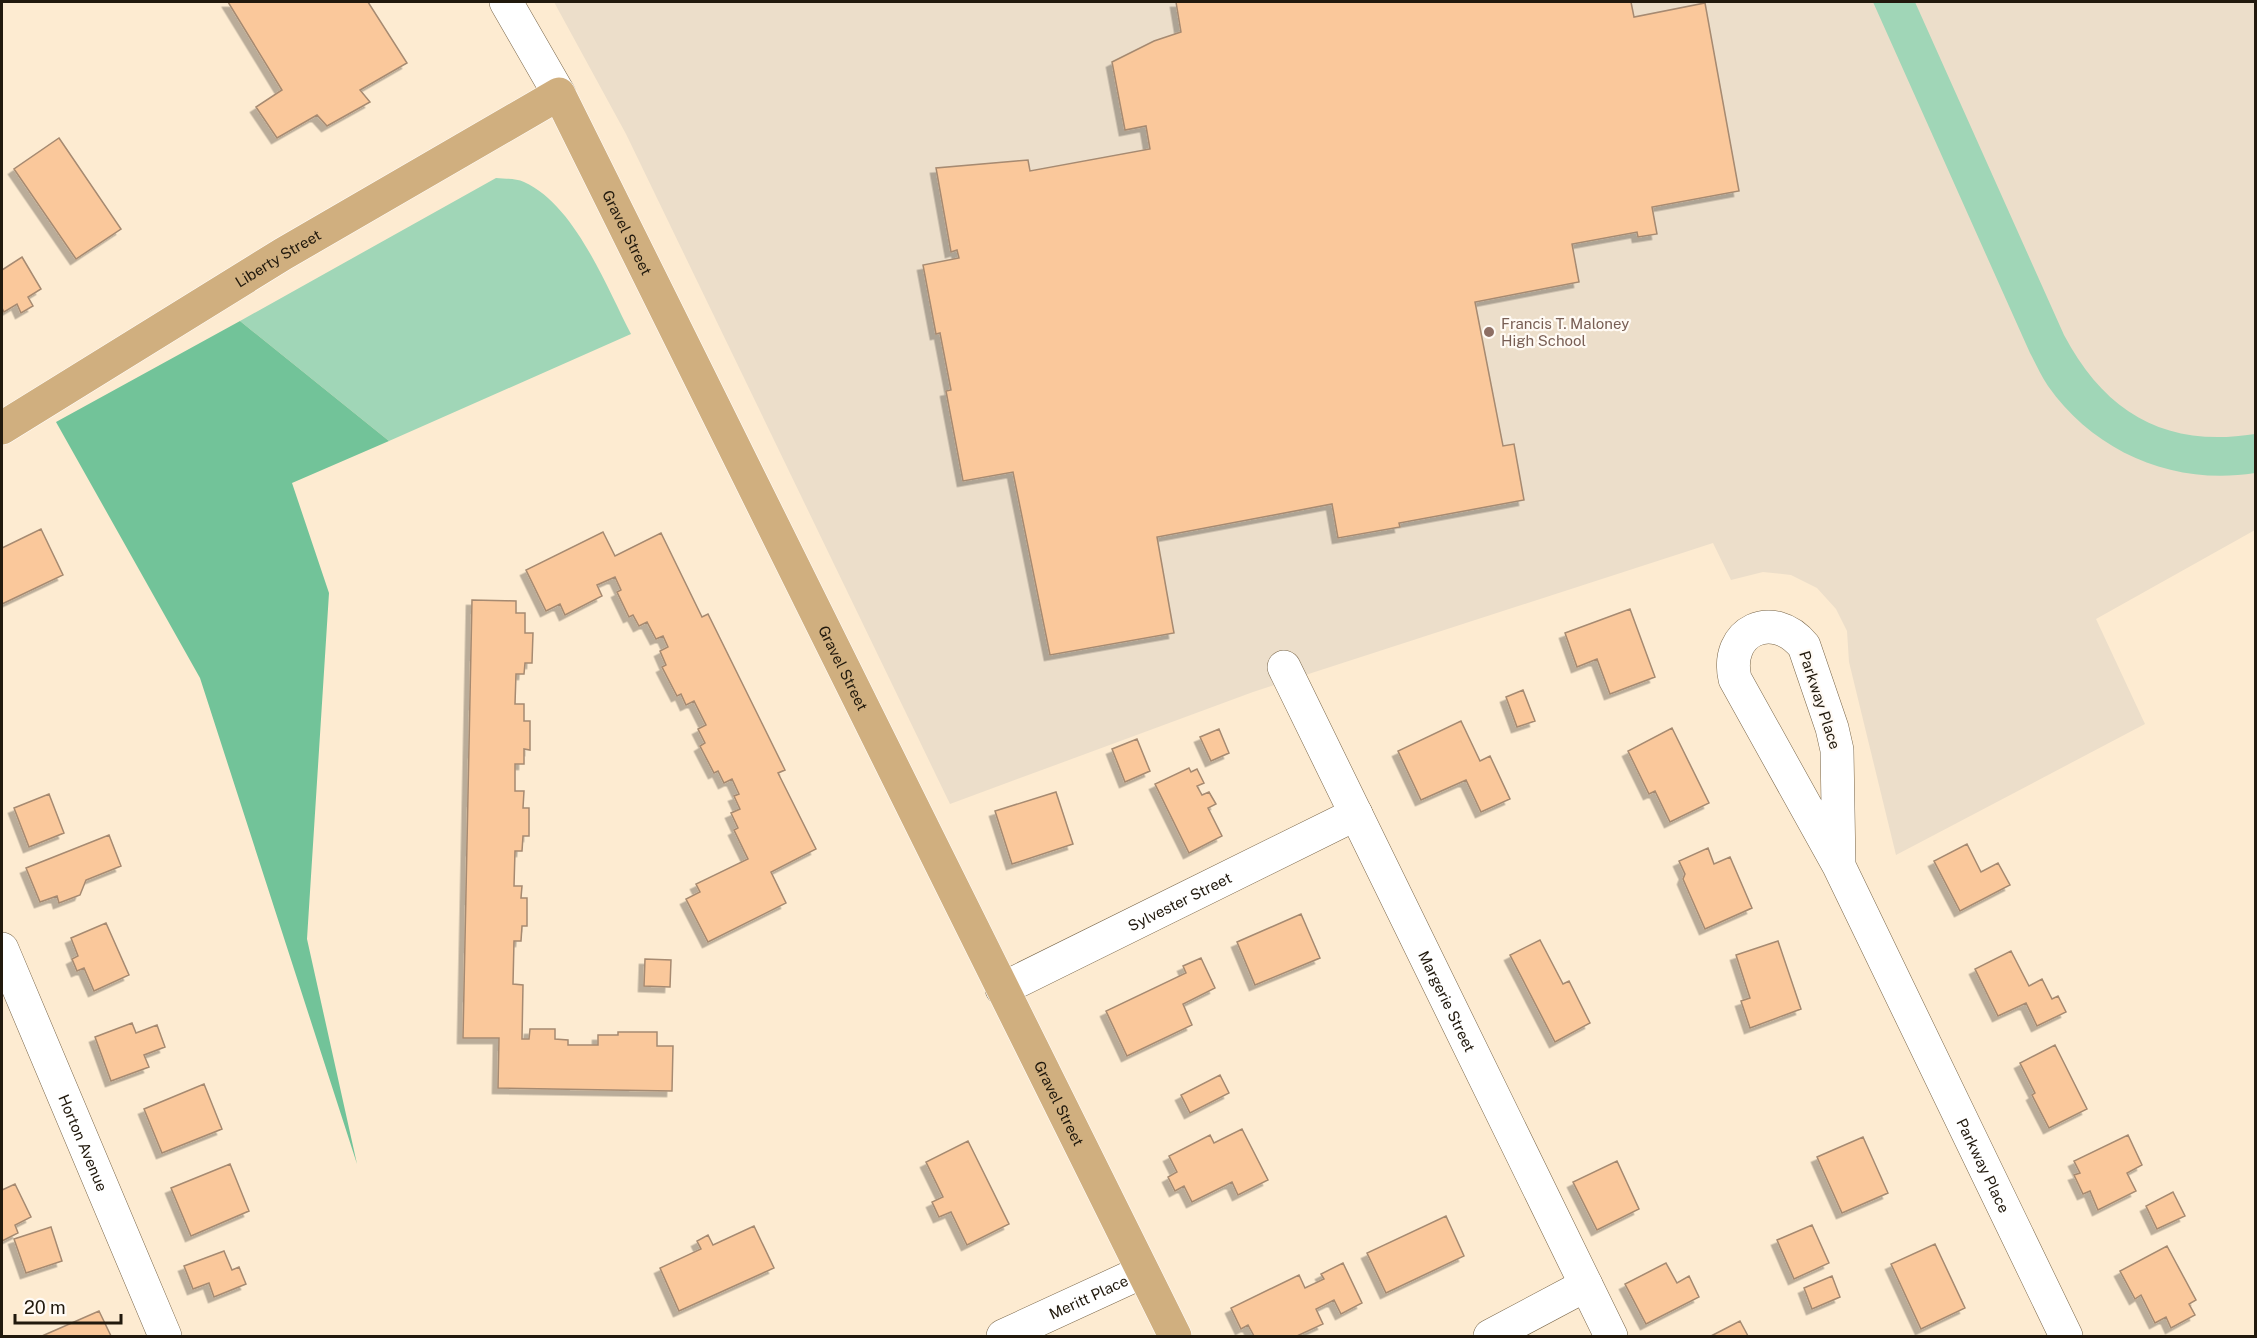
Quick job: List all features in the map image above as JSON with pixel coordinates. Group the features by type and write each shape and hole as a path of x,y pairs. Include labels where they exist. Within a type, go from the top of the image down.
{"main road":[{"name":"Liberty Street","path":"2,428 283,254 559,94"},
{"name":"Gravel Street","path":"559,94 1174,1336"}],"street":[{"name":"Gravel Street","path":"506,2 559,94"},
{"name":"Parkway Place","path":"1839,866 1839,766 1832,728 1804,646 1796,636 1785,629 1773,626 1760,628 1748,633 1739,642 1732,667 1735,679 1839,866 2066,1336"},
{"name":"Margerie Street","path":"1284,667 1611,1336"},
{"name":"Sylvester Street","path":"1002,989 1356,814"},
{"name":"Horton Avenue","path":"2,949 165,1336"},
{"name":"Meritt Place","path":"1003,1336 1143,1272"},
{"path":"1490,1336 1586,1285"}],"shaded area":[{"name":"Francis T. Maloney High School","path":"554,2 2255,2 2255,530 2096,619 2145,724 1896,855 1849,662 1847,631 1836,609 1817,588 1791,575 1763,572 1731,580 1713,543 1253,692 950,804 626,134"}],"green space":[{"path":"1873,2 1915,2 2064,335 2081,363 2099,386 2119,405 2167,430 2194,436 2223,437 2255,434 2255,473 2225,476 2196,474 2167,469 2139,460 2089,430 2067,410 2048,386 2030,353"},
{"path":"496,178 524,182 542,193 559,209 574,228 600,271 631,334 389,441 240,321"},
{"path":"240,321 389,441 292,483 329,593 307,939 357,1164 200,678 56,422"}],"building":[{"path":"228,2 368,2 407,63 360,90 370,102 327,126 317,115 277,138 256,107 282,90"},
{"path":"1176,2 1631,2 1634,17 1705,3 1739,191 1652,207 1657,234 1638,237 1637,232 1572,244 1579,282 1475,302 1503,446 1514,444 1524,500 1399,523 1400,527 1338,538 1332,504 1157,537 1174,633 1050,655 1013,472 963,481 946,391 951,390 940,333 936,334 923,265 959,258 957,250 951,252 936,168 1028,160 1030,171 1150,149 1146,126 1125,130 1112,62 1154,41 1181,32"},
{"path":"59,138 121,229 76,259 14,169"},
{"path":"22,257 41,289 28,297 33,306 21,313 17,304 4,312 2,308 2,270"},
{"path":"41,529 63,575 2,604 2,548"},
{"path":"603,532 615,556 661,533 702,617 708,614 785,770 778,773 816,849 771,872 786,903 708,942 686,899 700,892 696,884 748,859 734,830 738,828 731,813 740,809 734,796 739,794 732,779 724,783 718,771 714,773 700,746 705,743 698,729 706,725 694,701 686,705 681,694 677,696 662,667 666,665 660,651 668,647 663,636 656,639 647,622 639,626 633,615 629,617 617,592 621,590 615,577 597,585 602,596 565,615 560,604 546,611 526,570"},
{"path":"472,600 516,601 516,613 525,613 525,633 533,633 532,663 525,663 524,674 516,674 515,704 524,704 524,721 530,721 530,750 524,749 524,764 515,764 515,791 524,791 523,808 529,808 529,836 523,836 522,851 515,851 514,886 522,886 521,898 527,898 527,926 522,926 521,941 514,941 513,984 523,985 522,1039 529,1039 530,1029 555,1029 555,1039 568,1040 568,1045 598,1045 598,1035 618,1035 618,1032 657,1032 657,1046 673,1046 672,1091 498,1088 499,1038 463,1038"},
{"path":"1630,609 1655,677 1610,694 1597,659 1577,667 1565,633"},
{"path":"1523,690 1535,721 1517,727 1506,697"},
{"path":"1461,721 1480,761 1490,756 1510,799 1481,812 1466,780 1421,800 1398,751"},
{"path":"1672,728 1709,803 1670,822 1655,791 1649,794 1628,751"},
{"path":"1219,729 1229,753 1211,761 1200,737"},
{"path":"1137,739 1150,771 1125,782 1112,749"},
{"path":"1189,768 1191,772 1197,769 1204,783 1197,786 1202,795 1209,792 1216,804 1208,808 1222,836 1189,853 1155,784"},
{"path":"1056,792 1073,844 1012,864 995,811"},
{"path":"49,794 64,833 29,847 14,808"},
{"path":"109,835 121,866 86,880 80,895 59,903 57,896 40,902 26,868"},
{"path":"1967,844 1981,872 1998,863 2010,885 1960,911 1934,861"},
{"path":"1708,848 1714,864 1730,857 1752,908 1705,929 1683,879 1685,874 1679,861"},
{"path":"1301,914 1320,958 1255,985 1237,942"},
{"path":"106,923 129,975 94,991 84,968 77,971 72,959 78,956 71,938"},
{"path":"1540,940 1563,984 1569,981 1590,1023 1555,1042 1510,955"},
{"path":"1778,941 1801,1009 1750,1028 1741,1001 1750,998 1736,955"},
{"path":"2011,951 2029,986 2042,979 2052,999 2058,996 2066,1012 2037,1026 2026,1003 1998,1016 1975,969"},
{"path":"1201,958 1215,988 1183,1004 1192,1025 1127,1056 1106,1011 1186,973 1183,966"},
{"path":"645,959 671,960 670,987 644,986"},
{"path":"132,1023 136,1033 157,1025 165,1047 144,1055 149,1067 111,1081 95,1037"},
{"path":"2055,1045 2087,1109 2049,1128 2032,1095 2035,1093 2020,1063"},
{"path":"1220,1075 1229,1093 1190,1113 1181,1095"},
{"path":"204,1084 222,1129 162,1153 144,1109"},
{"path":"1242,1129 1268,1180 1238,1195 1232,1182 1192,1202 1184,1186 1175,1191 1168,1177 1177,1172 1169,1156 1210,1135 1214,1143"},
{"path":"2128,1135 2142,1165 2127,1173 2136,1191 2098,1210 2090,1191 2083,1194 2074,1175 2080,1173 2074,1161"},
{"path":"1863,1137 1888,1193 1842,1213 1817,1157"},
{"path":"968,1141 1009,1224 967,1245 951,1212 939,1217 932,1202 943,1197 926,1162"},
{"path":"1617,1161 1639,1209 1597,1230 1573,1182"},
{"path":"230,1164 249,1211 191,1236 171,1188"},
{"path":"15,1184 31,1217 15,1225 18,1233 2,1241 2,1190"},
{"path":"2173,1192 2185,1216 2157,1229 2146,1206"},
{"path":"1446,1216 1464,1256 1386,1293 1367,1253"},
{"path":"1812,1225 1829,1263 1794,1279 1777,1240"},
{"path":"754,1226 774,1268 679,1311 660,1268 701,1249 697,1241 708,1235 713,1245"},
{"path":"51,1227 62,1261 26,1273 14,1239"},
{"path":"1935,1244 1965,1308 1921,1329 1891,1264"},
{"path":"2167,1246 2196,1300 2189,1304 2195,1315 2171,1328 2166,1317 2155,1323 2141,1295 2135,1299 2120,1271"},
{"path":"224,1251 232,1270 239,1267 246,1284 214,1297 209,1283 193,1289 184,1266"},
{"path":"1343,1263 1362,1303 1341,1314 1334,1300 1316,1309 1323,1324 1297,1336 1254,1336 1248,1325 1241,1329 1231,1308 1299,1275 1305,1288 1324,1279 1321,1274"},
{"path":"1666,1263 1677,1283 1689,1276 1699,1297 1646,1324 1625,1284"},
{"path":"1832,1276 1840,1297 1812,1309 1804,1288"},
{"path":"99,1311 111,1336 42,1336"},
{"path":"1740,1321 1748,1336 1711,1336"}],"place":[{"name":"Francis T. Maloney High School","path":"1489,332"}]}
